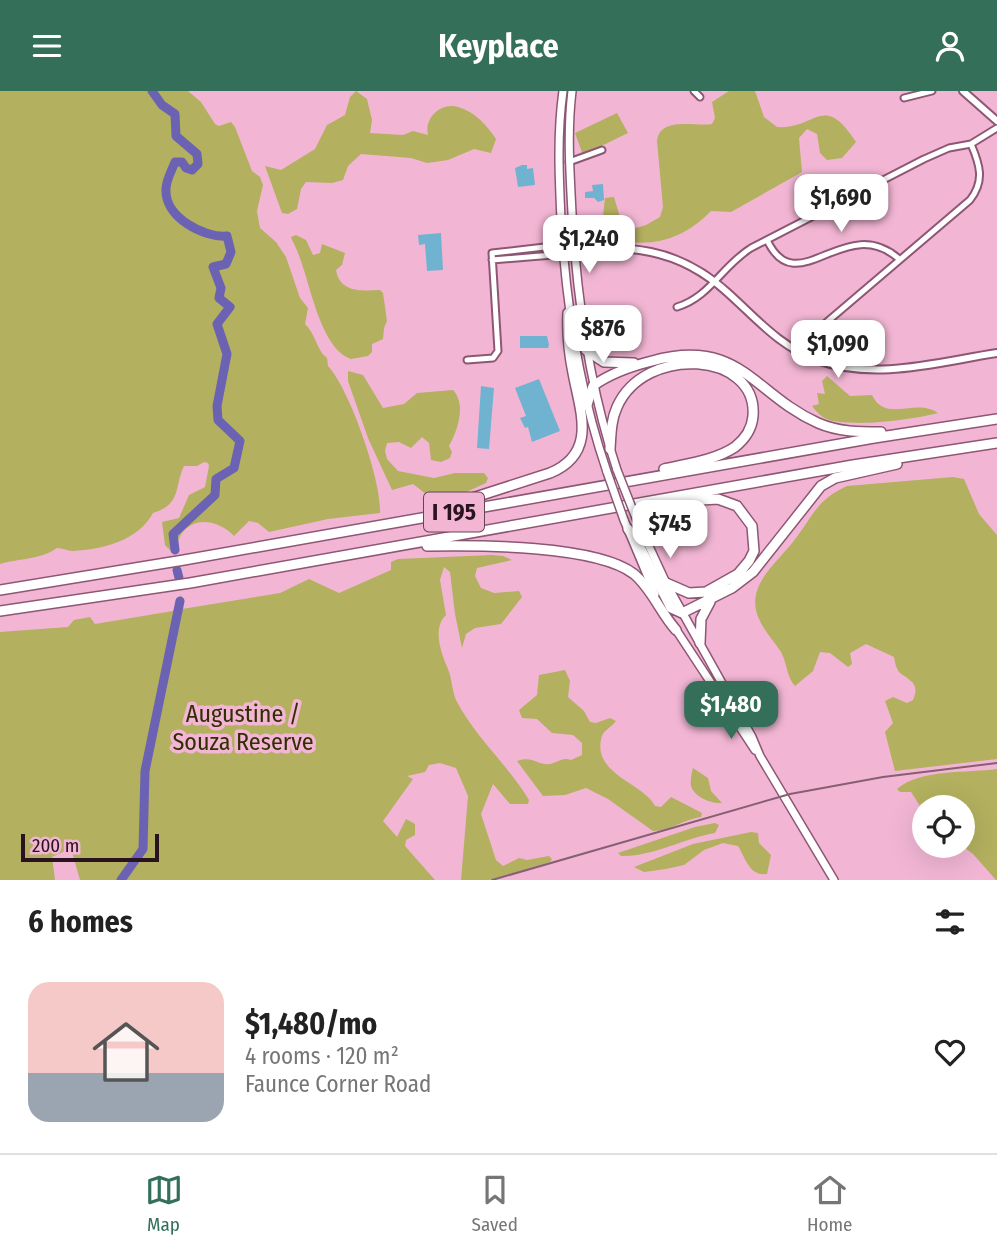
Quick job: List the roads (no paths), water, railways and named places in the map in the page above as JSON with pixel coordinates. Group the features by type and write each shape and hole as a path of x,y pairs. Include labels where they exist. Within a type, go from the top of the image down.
{"highway":[{"path":"397,523 550,473 573,456 580,442 583,424 570,355 568,313"},
{"path":"586,350 604,362 646,362"},
{"path":"587,405 593,386 646,362 680,354 709,357 741,370 804,416 823,425 849,431 907,432"},
{"path":"610,449 612,425 619,403 635,382 658,369 682,363 712,366 738,381 749,393 753,408 752,423 745,438 736,446 717,455 629,481"},
{"name":"I 195","path":"0,590 397,523 907,432 997,419"},
{"name":"I 195","path":"0,611 190,583 997,443"},
{"path":"626,525 671,608 682,613 712,599 753,572 812,495 825,483 946,450"},
{"path":"647,502 723,500 741,510 754,530 755,546 749,561 738,574 725,582 697,593 682,591 666,583"},
{"path":"394,547 475,545 600,557 617,563 643,583 676,630"},
{"path":"700,643 701,619 712,599"}],"main road":[{"path":"572,91 569,162 574,249 586,350 610,449 636,519 666,583 760,756 834,880"},
{"path":"561,94 558,142 568,313 587,405 607,472 650,584 722,702 760,756"},
{"path":"722,702 729,696"}],"street":[{"path":"694,91 700,97"},
{"path":"904,98 932,91"},
{"path":"963,91 997,121"},
{"path":"677,307 697,299 733,261 767,240 939,152 971,145 997,128"},
{"path":"794,350 967,204 976,193 980,172 971,145"},
{"path":"569,162 602,150"},
{"path":"767,240 778,256 794,263 811,262 858,243 876,244 899,259"},
{"path":"467,360 494,358 499,351 492,253 553,246 563,250"},
{"path":"492,260 553,255 574,249 621,247 653,252 684,263 715,282 764,330 794,350 818,360 867,370 890,370 997,353"}],"waterway":[{"path":"152,91 162,105 175,114 176,136 197,154 198,164 192,170 186,168 182,162 175,162 166,189 171,208 187,224 207,233 227,236 231,252 226,264 213,267 221,288 219,298 230,307 217,324 227,354 217,406 218,420 240,441 234,468 216,479 215,495 173,534 175,550"},
{"path":"177,570 179,578"},
{"path":"121,880 143,849 145,771 180,601"}],"railway":[{"path":"492,880 790,794 883,777 997,763"}],"park label":[{"name":"Augustine / Souza Reserve","path":"243,728"}]}
